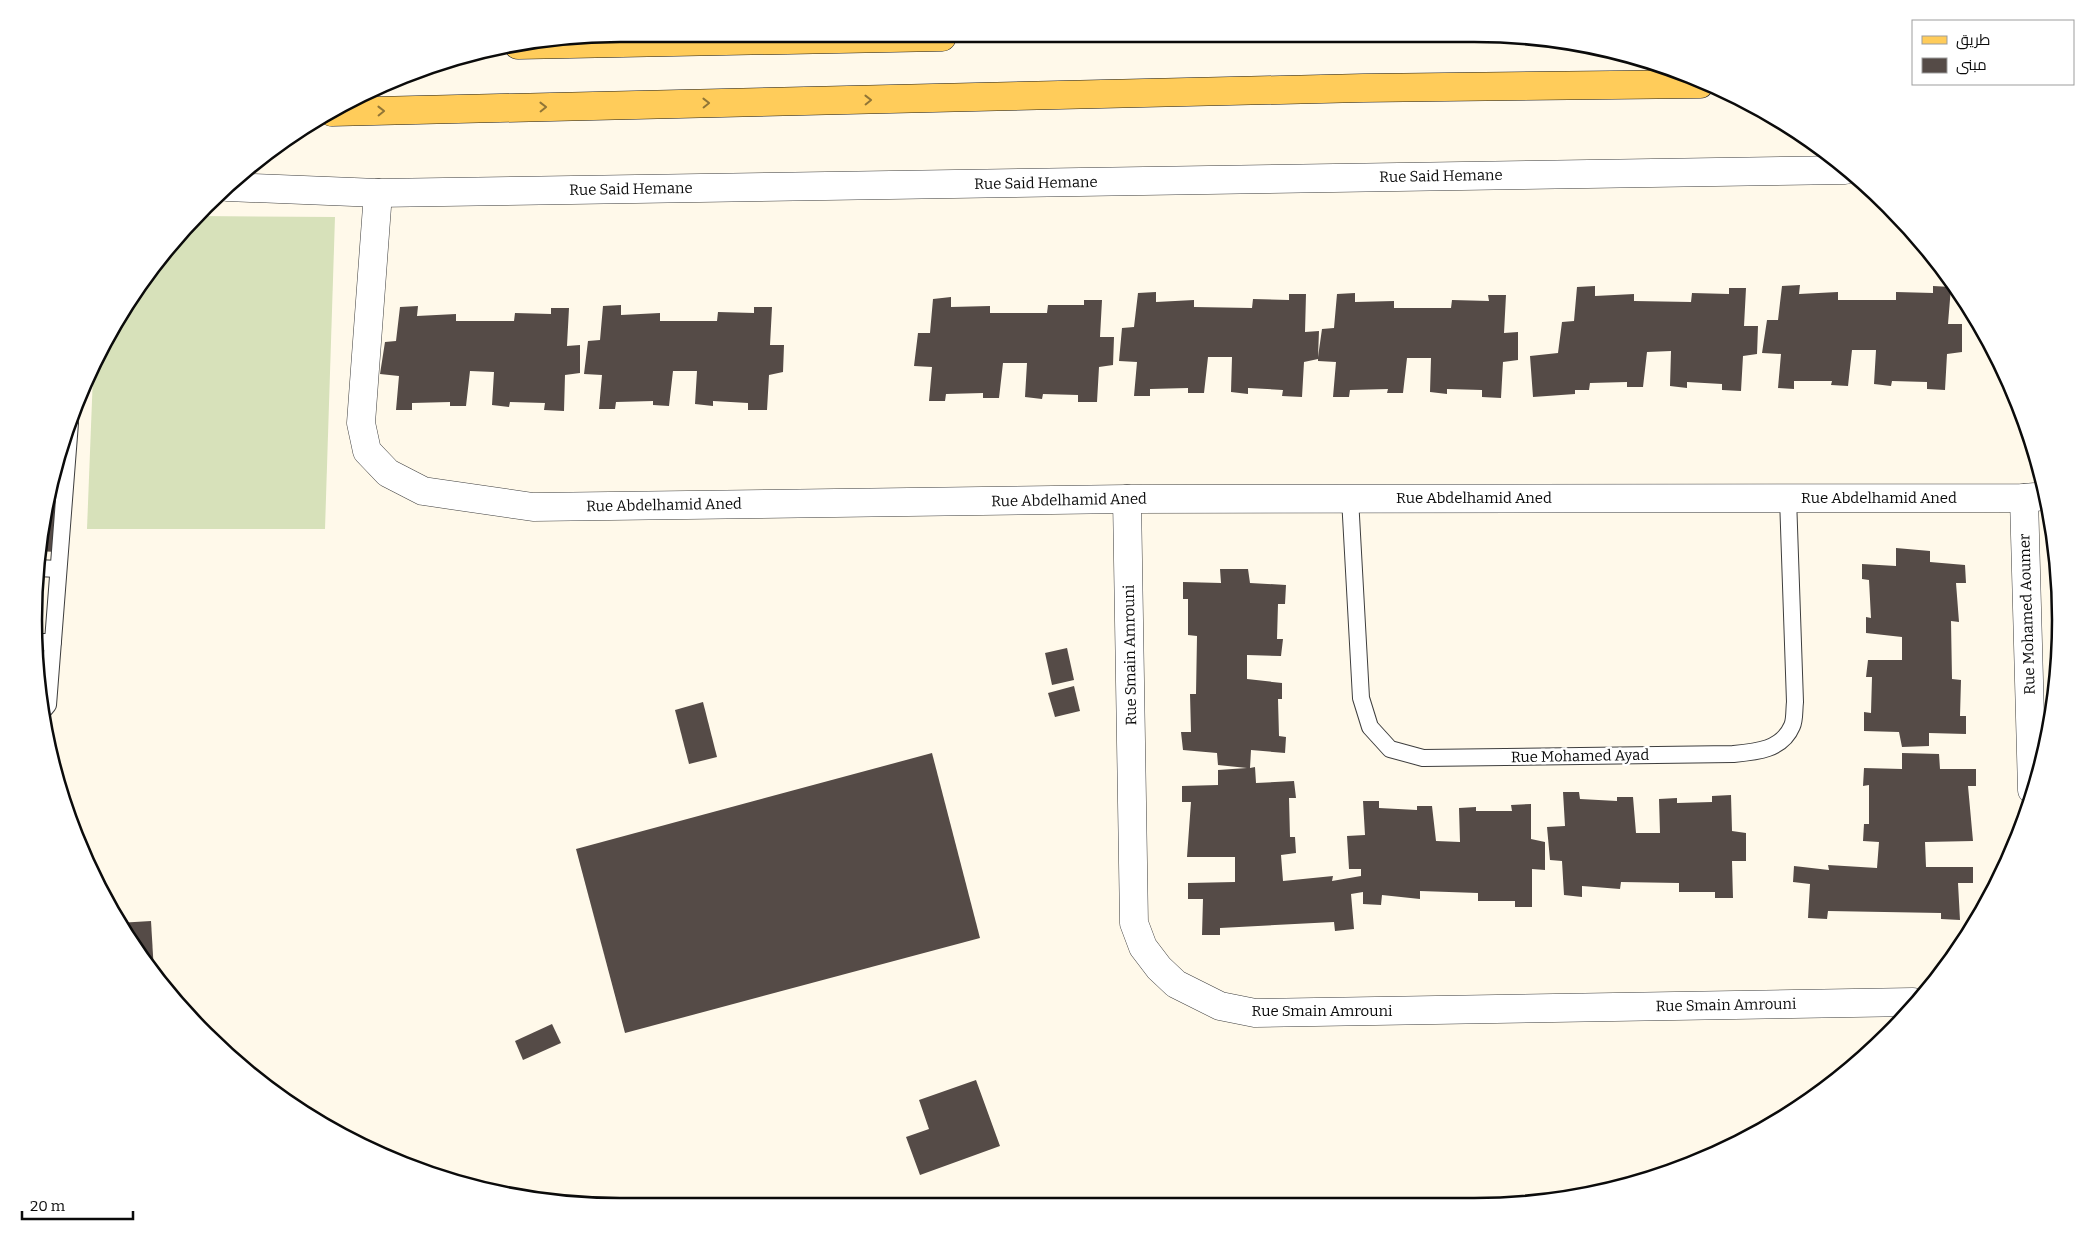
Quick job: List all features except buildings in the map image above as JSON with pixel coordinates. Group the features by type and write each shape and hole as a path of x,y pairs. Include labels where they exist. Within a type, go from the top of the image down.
{"main road":[{"path":"589,44 677,42"},
{"path":"347,112 1363,88 1690,84"}],"street":[{"name":"Rue Said Hemane","path":"237,187 378,193 1835,170"},
{"name":"Rue Abdelhamid Aned","path":"378,193 361,423 367,451 388,473 422,491 533,507 1127,499 2035,497"},
{"name":"Rue Mohamed Aoumer","path":"2032,769 2035,497"},
{"name":"Rue Smain Amrouni","path":"1127,499 1134,923 1143,947 1159,968 1176,984 1220,1006 1254,1013 1908,1002"}],"lane":[{"path":"48,702 68,453"},
{"name":"Rue Mohamed Ayad","path":"1350,498 1361,698 1370,727 1390,748 1423,758 1733,754 1762,752 1782,741 1792,726 1795,702 1788,498"},
{"path":"45,568 58,569"},
{"path":"43,642 53,642"}],"green space":[{"path":"208,216 335,217 325,529 87,529 93,385 120,331 162,269 186,239"}]}
